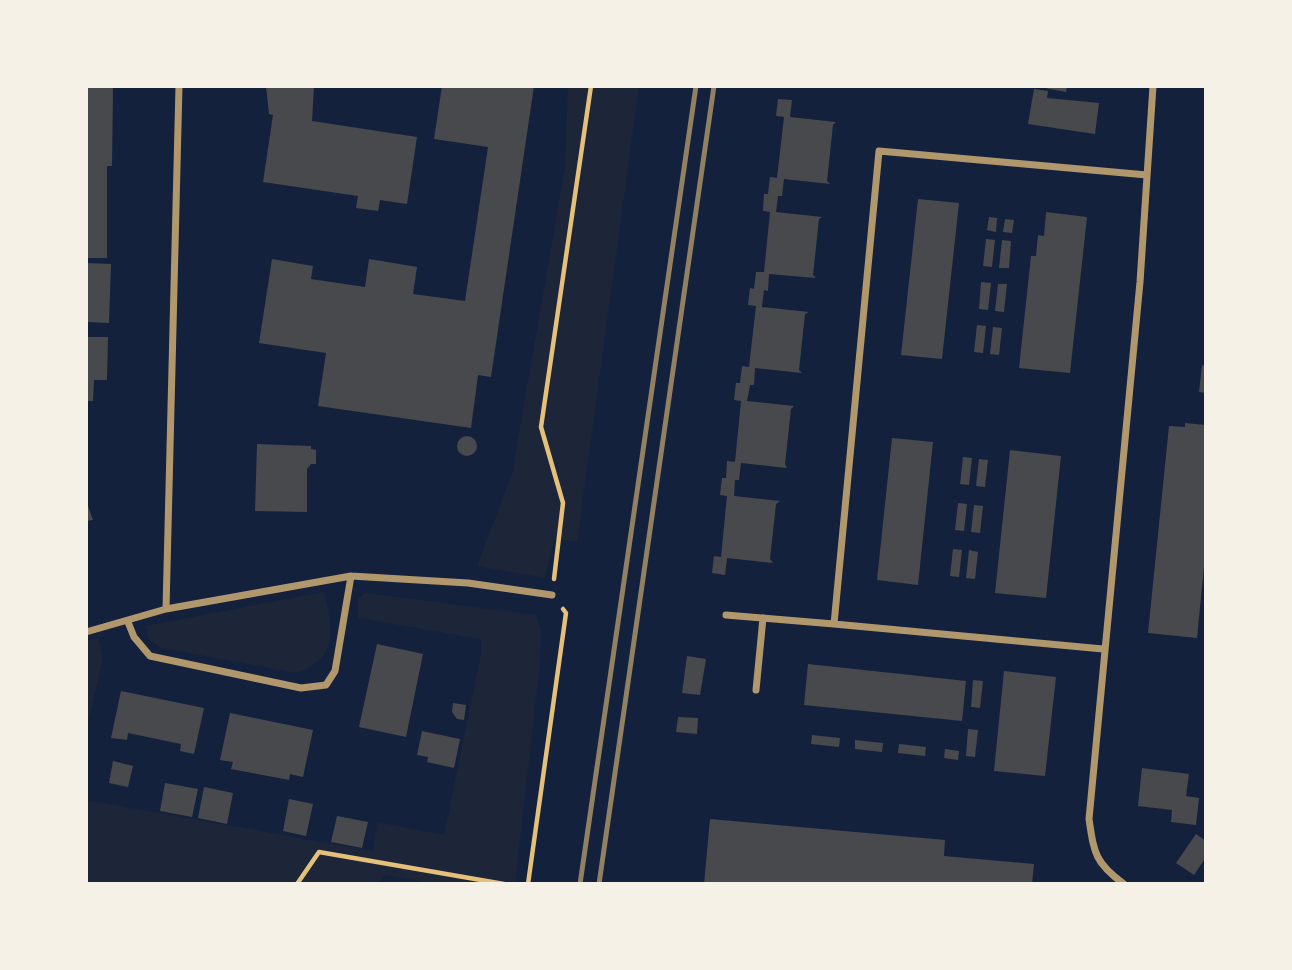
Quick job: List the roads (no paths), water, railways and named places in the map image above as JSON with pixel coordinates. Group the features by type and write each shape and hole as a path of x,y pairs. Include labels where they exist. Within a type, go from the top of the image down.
{"street":[{"path":"166,609 179,86"},
{"path":"1124,884 1106,871 1094,854 1089,819 1153,86"},
{"path":"834,624 879,150 1147,175"},
{"path":"128,622 134,637 150,656 301,688 326,685 335,671 352,576"},
{"path":"86,632 166,609 352,576 468,583 552,595"},
{"path":"726,615 1104,649"},
{"path":"755,690 763,618"}],"railway":[{"path":"580,884 696,86"},
{"path":"599,884 714,86"}]}
